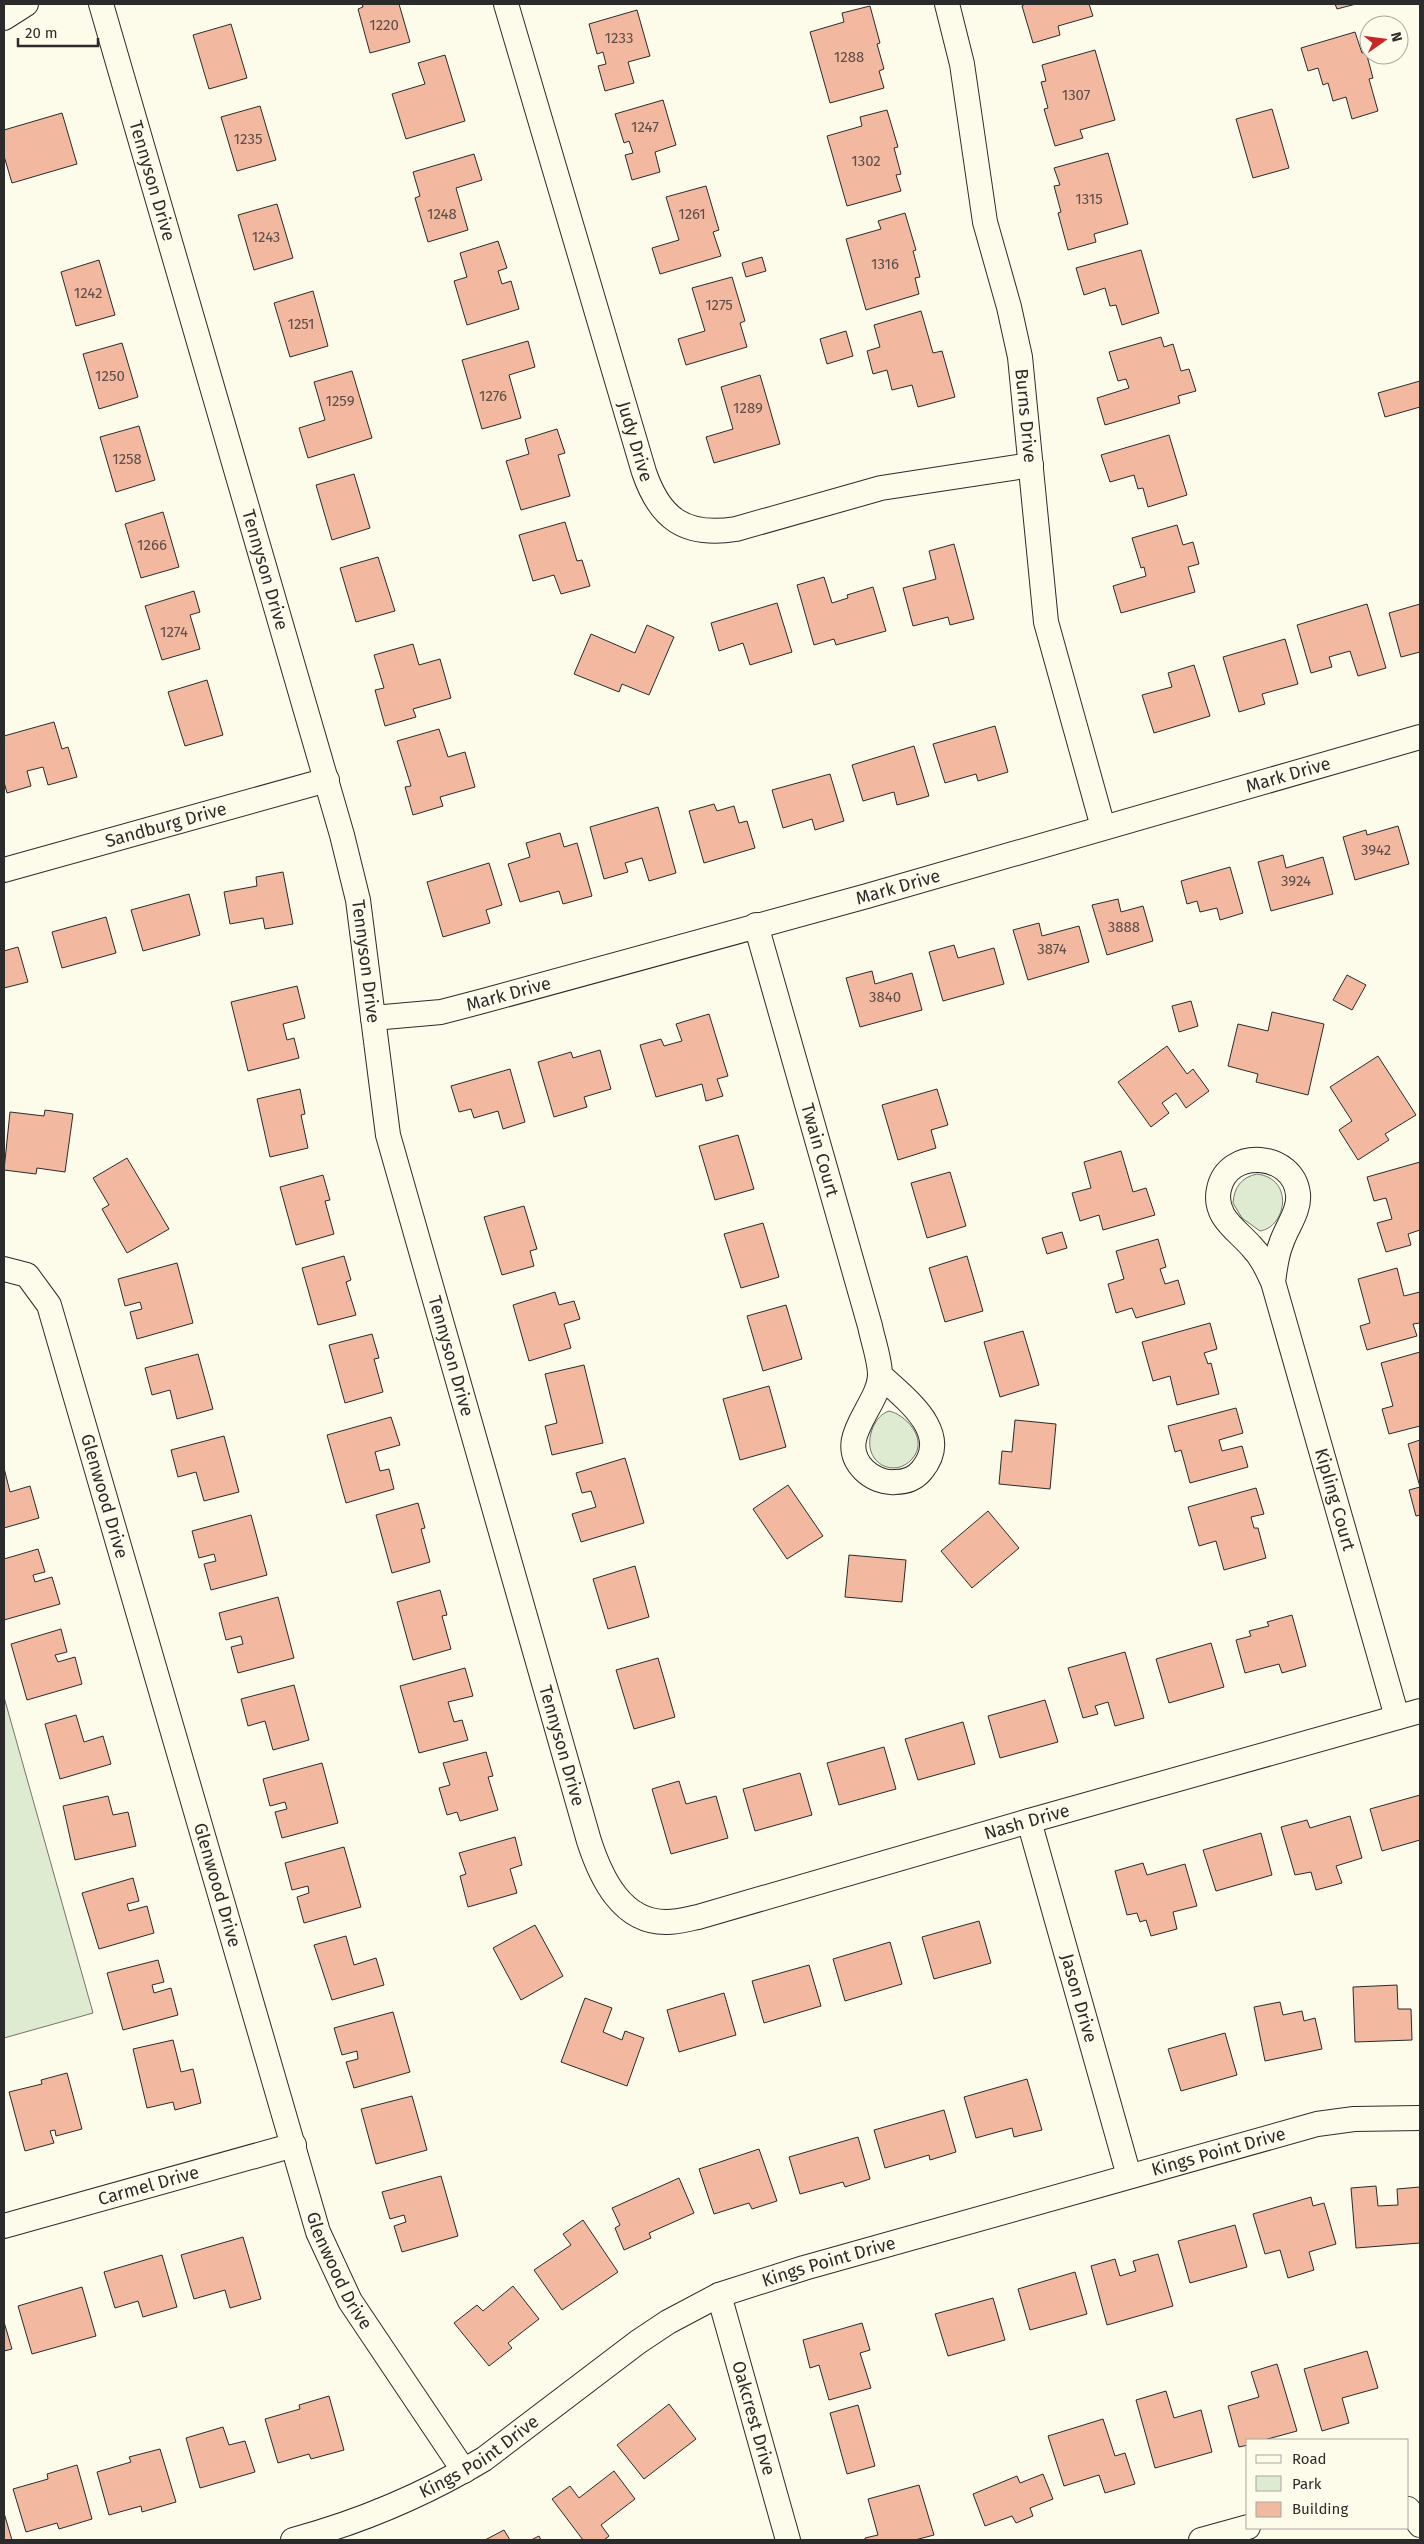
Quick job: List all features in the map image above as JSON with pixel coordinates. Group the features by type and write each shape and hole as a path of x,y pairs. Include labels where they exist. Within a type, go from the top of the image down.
{"street":[{"path":"4,18 26,4"},
{"name":"Tennyson Drive","path":"101,4 327,780 358,900 388,1135 589,1842 598,1867 610,1890 632,1912"},
{"name":"Judy Drive","path":"506,4 644,472 652,496 663,510 689,528 718,532 736,529 881,488 1031,465"},
{"name":"Burns Drive","path":"947,4 962,64 985,222 1009,306 1020,357 1046,622 1103,827"},
{"name":"Mark Drive","path":"373,1018 450,1010 867,896 1420,737"},
{"name":"Sandburg Drive","path":"4,870 327,780"},
{"name":"Twain Court","path":"756,925 867,1317 880,1375"},
{"name":"Kipling Court","path":"1274,1282 1280,1246 1297,1210 1299,1196 1296,1185 1282,1166 1272,1161 1245,1161 1237,1164 1223,1180 1219,1190 1219,1203 1228,1224 1256,1252 1274,1282 1397,1717"},
{"name":"Glenwood Drive","path":"4,1269 27,1275 49,1305 318,2232 350,2301 464,2471"},
{"name":"Nash Drive","path":"632,1912 666,1922 698,1917 1029,1820 1420,1711"},
{"name":"Jason Drive","path":"1029,1820 1129,2176"},
{"name":"Kings Point Drive","path":"293,2540 395,2506 464,2471 484,2459 638,2342 676,2317 720,2295 804,2268 1316,2124 1354,2119 1420,2118"},
{"name":"Carmel Drive","path":"4,2226 294,2145"},
{"name":"Oakcrest Drive","path":"720,2295 788,2540"},
{"path":"1409,2511 1420,2525"},
{"path":"1201,2540 1246,2528"}],"green space":[{"path":"1257,1174 1269,1178 1277,1184 1282,1193 1280,1213 1276,1221 1269,1228 1260,1231 1242,1218 1233,1203 1235,1192 1243,1180"},
{"path":"889,1411 908,1422 918,1441 915,1455 908,1463 890,1468 882,1465 875,1459 871,1451 870,1440 876,1422"},
{"path":"4,1697 93,2013 4,2038"}],"building":[{"path":"362,4 399,4 410,42 370,53 358,9 363,7"},
{"path":"1025,4 1089,4 1093,16 1058,26 1060,35 1033,43 1022,6"},
{"path":"1335,4 1356,4 1337,9"},
{"path":"870,6 880,43 877,44 884,69 879,71 884,88 830,103 810,32 844,22 842,13"},
{"path":"637,10 650,56 628,62 634,83 605,91 598,66 606,64 603,52 597,54 589,24"},
{"path":"231,24 247,78 209,89 193,35"},
{"path":"1355,32 1359,44 1359,65 1370,65 1373,78 1369,79 1378,111 1352,119 1346,97 1333,101 1328,83 1323,85 1318,68 1308,71 1301,48"},
{"path":"1095,50 1115,120 1080,130 1083,138 1055,146 1044,109 1048,108 1041,82 1046,81 1042,65"},
{"path":"445,55 465,121 406,139 392,94 425,84 418,63"},
{"path":"663,100 676,145 655,152 660,172 632,180 625,155 633,153 629,141 624,143 615,114"},
{"path":"260,106 276,160 237,171 221,117"},
{"path":"1272,109 1289,168 1253,178 1236,119"},
{"path":"887,110 898,147 894,148 901,174 896,175 901,191 847,206 827,136 862,126 860,117"},
{"path":"62,113 77,164 12,183 4,156 4,130"},
{"path":"1108,153 1128,224 1094,234 1096,242 1068,250 1058,213 1061,212 1054,186 1060,185 1054,168"},
{"path":"474,154 482,180 456,188 468,230 428,242 415,198 420,196 413,172"},
{"path":"706,186 719,230 713,232 721,256 660,274 652,248 679,240 666,197"},
{"path":"277,204 293,258 254,270 238,215"},
{"path":"905,213 916,250 913,251 920,277 915,278 919,294 866,310 846,239 881,229 878,221"},
{"path":"498,241 507,268 498,271 502,284 511,281 519,309 467,325 454,281 467,277 460,253"},
{"path":"1141,250 1159,313 1122,325 1116,305 1110,306 1105,288 1084,295 1076,268"},
{"path":"762,257 766,271 746,277 742,263"},
{"path":"99,260 115,315 76,326 61,272"},
{"path":"732,277 745,321 740,323 747,347 686,365 678,339 705,331 692,288"},
{"path":"313,291 328,346 290,357 274,303"},
{"path":"921,311 933,353 942,351 955,397 918,407 912,385 892,390 887,370 873,374 867,351 880,347 874,325"},
{"path":"846,331 853,356 827,364 820,339"},
{"path":"1161,337 1164,347 1173,344 1181,371 1189,369 1196,391 1178,396 1180,403 1105,425 1097,398 1129,388 1126,379 1118,381 1109,352"},
{"path":"528,341 535,367 509,375 521,418 482,429 462,360"},
{"path":"122,343 138,397 99,409 83,354"},
{"path":"352,371 372,438 308,458 299,428 325,420 314,382"},
{"path":"760,375 780,444 714,463 706,437 733,429 721,387"},
{"path":"1420,381 1420,407 1385,417 1378,393"},
{"path":"139,426 155,480 116,492 100,437"},
{"path":"557,429 565,453 558,455 570,496 521,510 506,461 529,454 525,439"},
{"path":"1169,435 1187,495 1148,507 1143,488 1138,489 1134,475 1110,482 1101,455"},
{"path":"354,474 370,528 332,540 316,485"},
{"path":"163,512 179,567 141,578 125,524"},
{"path":"565,522 577,561 582,560 590,586 561,594 554,575 533,581 519,535"},
{"path":"1177,525 1183,545 1193,542 1199,564 1188,567 1195,592 1121,613 1113,586 1146,576 1144,567 1141,568 1132,538"},
{"path":"954,544 974,619 950,625 948,617 913,626 903,588 936,579 929,551"},
{"path":"378,557 395,611 356,622 340,568"},
{"path":"824,577 832,603 848,598 847,595 873,587 886,631 836,645 834,639 814,645 797,585"},
{"path":"194,591 200,612 190,615 200,649 162,660 145,606"},
{"path":"777,603 792,652 750,665 743,643 719,651 711,623"},
{"path":"1367,604 1386,668 1358,676 1350,651 1329,657 1332,667 1311,673 1297,625"},
{"path":"1420,604 1420,652 1401,657 1389,613"},
{"path":"647,625 674,637 649,695 622,684 619,692 574,674 591,634 635,653"},
{"path":"1285,639 1298,684 1262,694 1265,704 1239,712 1223,657"},
{"path":"413,644 419,665 440,659 451,698 413,709 416,717 385,726 375,690 384,688 374,655"},
{"path":"1194,665 1210,716 1154,733 1142,695 1172,687 1168,673"},
{"path":"207,680 223,735 185,746 168,692"},
{"path":"54,722 62,749 68,747 77,777 48,785 43,767 27,771 31,786 7,793 4,782 4,736"},
{"path":"995,726 1008,772 978,781 976,774 945,783 933,744"},
{"path":"439,729 448,757 465,752 475,787 440,797 443,806 413,815 405,787 411,786 397,741"},
{"path":"914,746 929,796 897,805 894,792 863,801 852,765"},
{"path":"830,774 844,821 815,830 812,819 783,828 772,790"},
{"path":"714,804 717,811 734,806 739,823 747,821 755,848 704,863 689,811"},
{"path":"658,807 676,873 649,881 642,858 625,863 628,872 604,879 590,827"},
{"path":"1398,826 1409,864 1355,880 1343,837 1366,830 1367,835"},
{"path":"560,833 564,847 577,843 592,896 563,904 559,891 520,902 508,864 530,857 526,843"},
{"path":"1283,855 1286,868 1323,857 1333,894 1271,911 1258,862"},
{"path":"489,863 502,905 486,910 490,923 443,937 427,882"},
{"path":"1230,867 1243,913 1220,920 1217,908 1200,912 1197,901 1187,904 1181,881"},
{"path":"283,872 293,924 265,929 263,918 230,924 224,892 257,886 256,877"},
{"path":"189,894 200,935 143,951 131,910"},
{"path":"1118,899 1121,912 1143,906 1153,941 1107,955 1092,905"},
{"path":"106,917 116,953 62,968 52,932"},
{"path":"1039,923 1042,936 1079,926 1089,962 1028,980 1013,930"},
{"path":"954,945 958,958 994,948 1004,984 943,1001 929,952"},
{"path":"18,947 28,982 4,988 4,951"},
{"path":"872,971 875,984 912,973 922,1010 860,1027 846,978"},
{"path":"1347,975 1366,985 1352,1010 1333,1000"},
{"path":"297,986 305,1018 283,1024 287,1040 294,1038 299,1058 248,1071 231,1002"},
{"path":"1191,1001 1198,1026 1179,1032 1172,1006"},
{"path":"1272,1012 1324,1024 1308,1095 1256,1082 1258,1074 1228,1066 1238,1024 1268,1031"},
{"path":"709,1014 728,1076 717,1079 723,1096 706,1101 702,1084 656,1097 640,1045 661,1039 664,1046 682,1041 676,1024"},
{"path":"1167,1046 1187,1074 1193,1069 1209,1091 1186,1108 1176,1093 1162,1103 1169,1113 1151,1127 1118,1082"},
{"path":"600,1050 611,1089 584,1097 587,1107 554,1117 538,1062 571,1052 573,1058"},
{"path":"1378,1056 1416,1115 1385,1134 1389,1140 1358,1160 1339,1130 1352,1121 1330,1087"},
{"path":"510,1069 525,1122 503,1129 498,1111 474,1118 471,1109 459,1112 451,1086"},
{"path":"300,1089 305,1114 301,1115 308,1148 270,1157 257,1099"},
{"path":"937,1089 948,1125 931,1130 936,1148 898,1160 882,1105"},
{"path":"45,1110 73,1114 65,1172 37,1168 36,1174 4,1170 10,1112 44,1116"},
{"path":"738,1135 754,1189 715,1200 699,1146"},
{"path":"1121,1151 1133,1192 1146,1188 1155,1215 1103,1230 1099,1215 1080,1221 1072,1193 1091,1188 1084,1162"},
{"path":"127,1158 169,1229 127,1253 102,1209 109,1205 93,1178"},
{"path":"1420,1162 1420,1230 1408,1234 1411,1245 1386,1252 1377,1223 1392,1219 1386,1198 1374,1201 1367,1177"},
{"path":"950,1172 966,1226 927,1238 911,1183"},
{"path":"323,1175 330,1200 325,1201 334,1234 296,1245 280,1187"},
{"path":"524,1206 537,1249 530,1251 534,1266 502,1275 484,1217"},
{"path":"763,1223 779,1277 741,1288 724,1234"},
{"path":"1062,1232 1067,1248 1047,1254 1042,1238"},
{"path":"1158,1239 1166,1267 1160,1269 1165,1284 1178,1280 1185,1304 1136,1318 1132,1308 1116,1313 1108,1284 1124,1279 1116,1251"},
{"path":"344,1256 351,1280 346,1282 356,1315 318,1325 302,1268"},
{"path":"967,1256 983,1311 945,1322 929,1268"},
{"path":"177,1263 193,1323 137,1339 130,1312 142,1309 140,1302 125,1306 118,1279"},
{"path":"1397,1268 1404,1296 1420,1292 1420,1323 1413,1324 1417,1336 1367,1350 1360,1326 1370,1323 1358,1279"},
{"path":"555,1292 559,1305 574,1301 580,1319 564,1324 571,1348 529,1361 513,1305"},
{"path":"786,1305 802,1359 763,1371 747,1316"},
{"path":"1210,1323 1217,1349 1204,1353 1208,1364 1211,1363 1219,1394 1177,1405 1170,1376 1153,1381 1142,1342"},
{"path":"1023,1331 1039,1385 1000,1397 984,1342"},
{"path":"372,1334 379,1358 374,1359 383,1392 345,1403 329,1345"},
{"path":"1420,1352 1420,1426 1389,1434 1382,1409 1393,1406 1381,1363"},
{"path":"198,1354 213,1409 177,1419 170,1390 152,1395 145,1368"},
{"path":"584,1365 603,1443 552,1455 545,1426 557,1423 545,1374"},
{"path":"769,1386 786,1447 740,1460 723,1399"},
{"path":"1236,1408 1243,1433 1219,1440 1222,1451 1242,1446 1248,1467 1190,1483 1181,1450 1175,1452 1168,1426"},
{"path":"391,1417 400,1445 375,1452 380,1471 389,1469 394,1489 346,1503 327,1435"},
{"path":"1015,1420 1056,1424 1050,1489 999,1484 1002,1451 1012,1452"},
{"path":"224,1436 239,1492 204,1501 196,1472 178,1477 171,1450"},
{"path":"1420,1440 1420,1487 1408,1444"},
{"path":"625,1458 644,1523 581,1542 572,1514 596,1507 591,1491 582,1493 576,1473"},
{"path":"4,1468 10,1492 30,1486 39,1518 4,1528"},
{"path":"788,1485 823,1536 787,1559 753,1509"},
{"path":"1420,1487 1420,1515 1416,1516 1409,1490"},
{"path":"1256,1488 1264,1514 1251,1517 1254,1528 1258,1528 1266,1558 1224,1570 1216,1541 1199,1546 1188,1507"},
{"path":"418,1503 425,1528 421,1529 430,1562 392,1573 376,1515"},
{"path":"988,1511 1019,1548 972,1588 941,1551"},
{"path":"251,1515 267,1575 211,1590 204,1564 216,1561 214,1554 199,1558 192,1531"},
{"path":"38,1549 45,1572 33,1575 35,1582 52,1577 60,1604 4,1620 4,1559"},
{"path":"849,1555 906,1560 902,1602 845,1597"},
{"path":"635,1566 649,1617 608,1629 593,1579"},
{"path":"440,1590 447,1615 442,1616 451,1649 413,1660 397,1602"},
{"path":"278,1597 294,1658 238,1673 231,1647 243,1644 241,1636 226,1640 219,1613"},
{"path":"1292,1615 1306,1666 1282,1673 1279,1664 1245,1673 1236,1640 1251,1636 1249,1631 1269,1626 1267,1622"},
{"path":"61,1629 67,1652 55,1655 58,1662 75,1657 82,1684 27,1700 11,1644"},
{"path":"1211,1643 1224,1687 1169,1703 1156,1659"},
{"path":"1125,1652 1144,1718 1115,1726 1108,1702 1095,1706 1098,1714 1083,1718 1068,1668"},
{"path":"658,1658 675,1717 634,1729 616,1670"},
{"path":"465,1668 473,1696 448,1702 454,1722 462,1720 468,1740 419,1753 400,1686"},
{"path":"294,1685 309,1740 273,1750 265,1721 248,1726 241,1699"},
{"path":"1045,1700 1058,1742 1000,1758 988,1716"},
{"path":"76,1715 84,1742 103,1736 111,1764 60,1779 45,1724"},
{"path":"963,1722 975,1764 918,1780 905,1739"},
{"path":"884,1747 896,1789 839,1805 827,1763"},
{"path":"486,1752 493,1776 488,1777 498,1810 460,1821 457,1812 447,1815 439,1788 450,1785 443,1763"},
{"path":"322,1763 338,1823 282,1838 275,1812 287,1809 285,1802 270,1806 263,1779"},
{"path":"800,1773 812,1815 755,1831 743,1789"},
{"path":"679,1781 686,1804 716,1796 728,1838 671,1854 652,1789"},
{"path":"1420,1795 1420,1840 1382,1851 1370,1809"},
{"path":"108,1796 113,1815 128,1812 136,1846 75,1860 63,1806"},
{"path":"1350,1816 1362,1858 1336,1866 1342,1883 1316,1890 1311,1872 1295,1875 1281,1827 1307,1820 1310,1828"},
{"path":"1261,1833 1272,1875 1216,1891 1203,1850"},
{"path":"515,1837 522,1865 510,1869 517,1893 468,1907 460,1876 466,1874 459,1853"},
{"path":"344,1847 361,1907 304,1923 297,1897 309,1893 308,1886 292,1890 285,1863"},
{"path":"1143,1863 1147,1875 1185,1864 1197,1906 1173,1912 1177,1929 1151,1936 1146,1920 1140,1922 1137,1913 1127,1915 1115,1871"},
{"path":"133,1878 139,1901 127,1904 129,1911 147,1906 154,1933 99,1949 82,1893"},
{"path":"979,1921 991,1963 934,1979 922,1937"},
{"path":"535,1925 563,1976 521,2000 493,1948"},
{"path":"346,1936 354,1965 376,1958 384,1985 332,2000 314,1945"},
{"path":"890,1942 902,1984 845,2001 833,1959"},
{"path":"158,1960 164,1982 152,1985 154,1993 171,1988 178,2015 123,2030 107,1973"},
{"path":"809,1965 821,2006 764,2023 752,1981"},
{"path":"1397,1985 1398,2009 1411,2009 1412,2040 1355,2042 1353,1987"},
{"path":"724,1993 736,2035 679,2052 667,2010"},
{"path":"585,1998 612,2008 603,2032 622,2040 625,2031 644,2038 627,2086 561,2062"},
{"path":"1280,2002 1283,2015 1302,2011 1304,2021 1315,2018 1322,2049 1265,2061 1254,2007"},
{"path":"393,2012 410,2072 354,2088 346,2062 358,2059 357,2051 342,2055 334,2028"},
{"path":"1225,2033 1237,2075 1181,2091 1168,2049"},
{"path":"173,2040 181,2072 193,2069 201,2103 175,2110 173,2102 147,2108 133,2049"},
{"path":"67,2073 82,2129 56,2136 55,2130 50,2131 54,2143 25,2151 9,2092 42,2084 41,2080"},
{"path":"1027,2079 1042,2130 1014,2137 1012,2128 976,2138 964,2097"},
{"path":"412,2096 427,2150 376,2164 361,2109"},
{"path":"944,2110 956,2152 930,2160 929,2155 885,2168 874,2130"},
{"path":"858,2137 870,2179 845,2187 843,2182 800,2194 789,2157"},
{"path":"759,2149 777,2201 752,2209 749,2203 714,2214 699,2169"},
{"path":"441,2176 458,2236 402,2252 394,2226 406,2222 404,2215 390,2219 382,2192"},
{"path":"679,2178 694,2213 649,2233 651,2238 624,2250 615,2228 620,2225 612,2208"},
{"path":"1376,2186 1378,2206 1398,2205 1397,2189 1420,2187 1420,2243 1356,2248 1351,2188"},
{"path":"1311,2197 1313,2206 1324,2203 1336,2244 1309,2252 1314,2270 1288,2278 1280,2250 1265,2254 1253,2214"},
{"path":"583,2220 618,2272 562,2310 534,2270 571,2245 563,2234"},
{"path":"1235,2225 1247,2267 1190,2283 1178,2241"},
{"path":"243,2237 261,2299 230,2308 225,2290 194,2299 181,2255"},
{"path":"1158,2254 1173,2306 1107,2325 1091,2266 1115,2259 1120,2276 1136,2271 1133,2261"},
{"path":"162,2255 177,2307 143,2317 138,2301 115,2308 104,2272"},
{"path":"1075,2272 1087,2314 1030,2330 1018,2289"},
{"path":"513,2286 539,2319 508,2343 512,2348 489,2366 454,2323 477,2305 483,2311"},
{"path":"82,2287 96,2336 32,2354 18,2306"},
{"path":"993,2298 1005,2340 948,2356 935,2314"},
{"path":"4,2322 12,2349 4,2351"},
{"path":"862,2323 870,2350 860,2353 871,2388 829,2400 819,2365 810,2368 803,2340"},
{"path":"1367,2351 1378,2388 1342,2398 1349,2423 1322,2431 1304,2369"},
{"path":"1277,2364 1297,2431 1268,2439 1246,2439 1246,2445 1239,2447 1228,2406 1259,2397 1251,2372"},
{"path":"1166,2391 1174,2418 1201,2410 1212,2452 1155,2468 1136,2400"},
{"path":"329,2396 344,2450 311,2459 309,2454 278,2463 265,2419 300,2409 299,2405"},
{"path":"669,2404 696,2439 644,2479 617,2445"},
{"path":"858,2405 875,2466 847,2474 830,2413"},
{"path":"1103,2419 1115,2456 1125,2453 1135,2484 1105,2493 1099,2475 1064,2486 1048,2436"},
{"path":"223,2427 229,2445 245,2441 255,2472 200,2488 186,2438"},
{"path":"160,2449 176,2502 142,2512 141,2506 109,2515 97,2472 131,2462 129,2457"},
{"path":"77,2465 92,2519 59,2529 57,2523 26,2532 13,2489 48,2479 47,2474"},
{"path":"614,2471 635,2499 601,2525 609,2536 604,2540 583,2540 552,2499 570,2486 579,2498"},
{"path":"1043,2474 1053,2499 1030,2508 1033,2516 1016,2523 1012,2516 985,2526 973,2494 1017,2476 1020,2483"},
{"path":"919,2485 934,2535 915,2540 865,2540 865,2538 878,2535 868,2499"},
{"path":"4,2513 12,2540 4,2540"},
{"path":"504,2530 510,2540 485,2540"},
{"path":"539,2536 541,2540 531,2540"}]}
